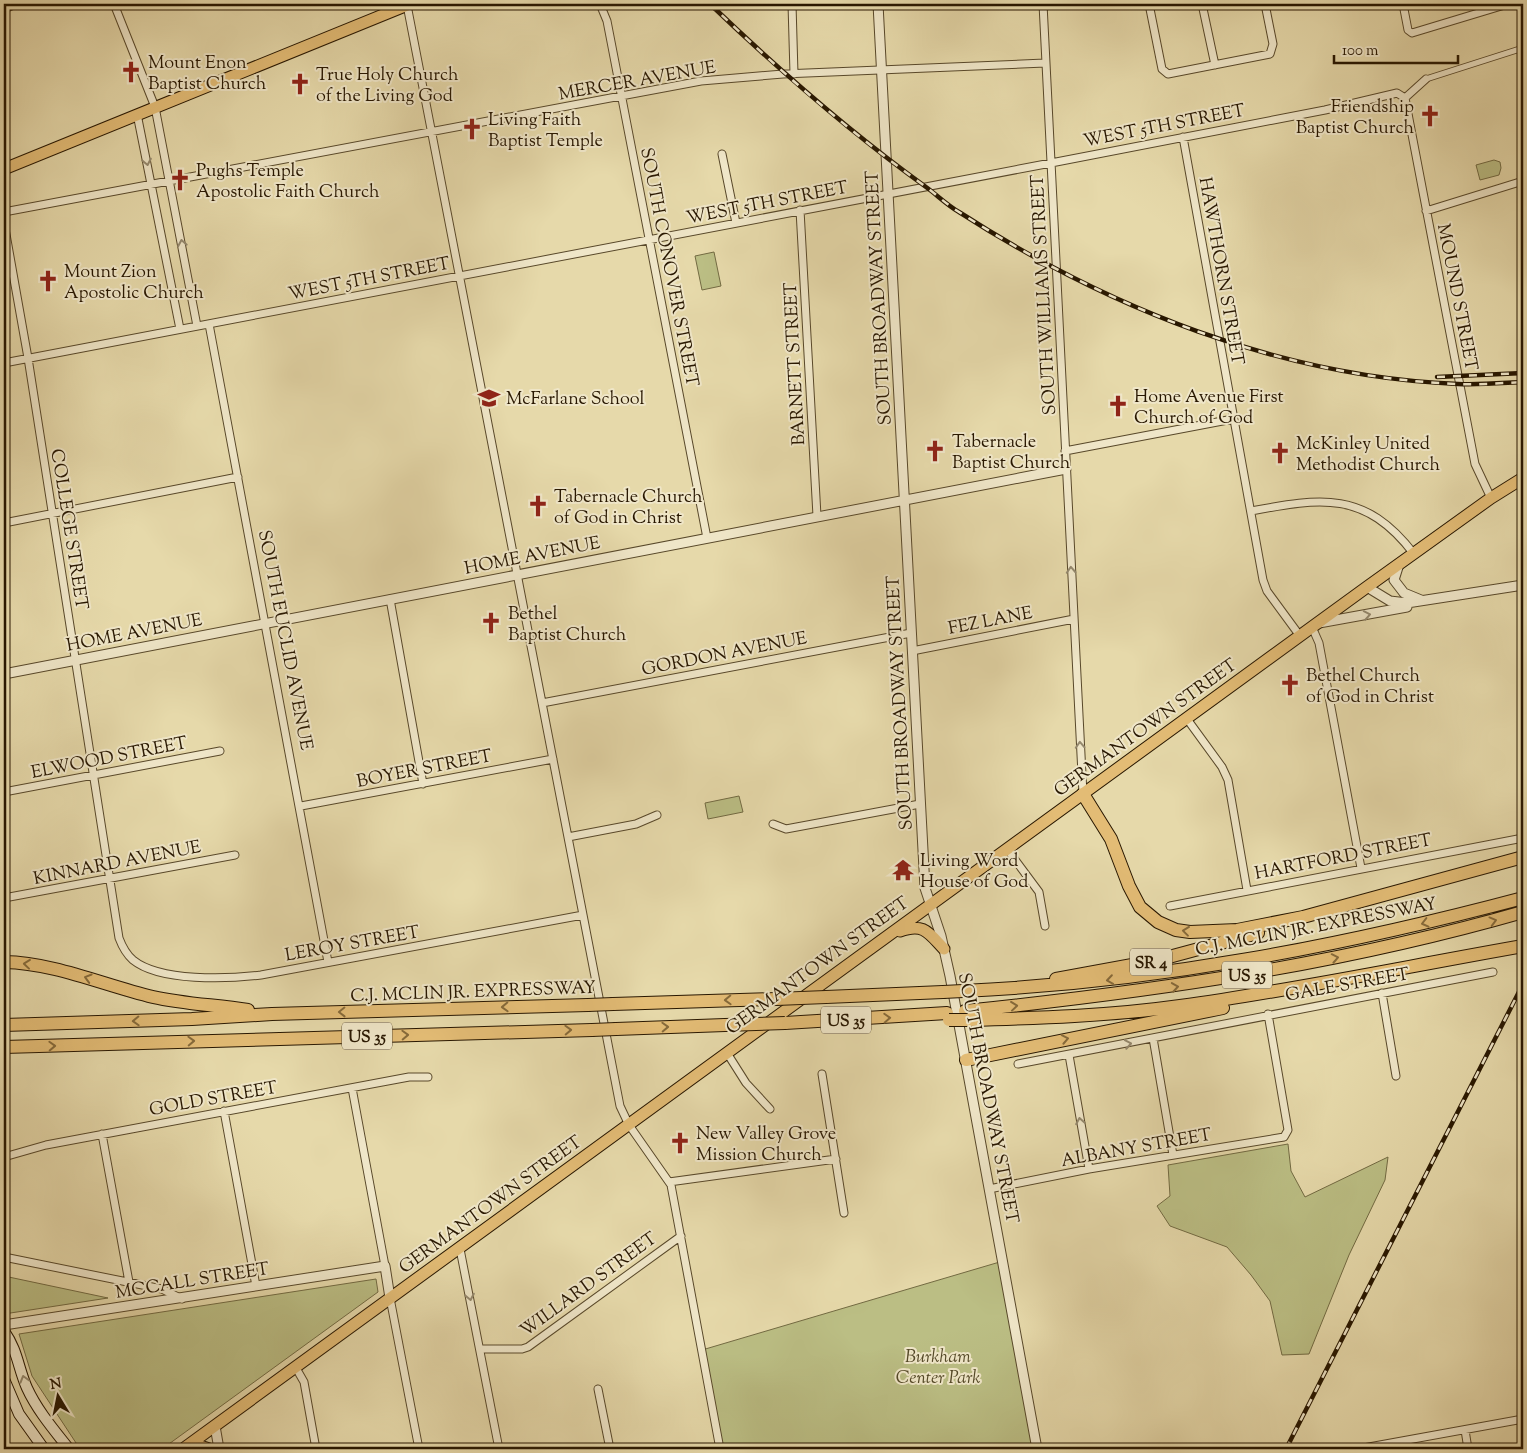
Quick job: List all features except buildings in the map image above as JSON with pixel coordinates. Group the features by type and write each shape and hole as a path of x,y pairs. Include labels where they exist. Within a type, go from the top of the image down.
{"highway":[{"path":"1083,794 1115,846 1133,895 1140,907 1158,922 1176,930 1198,932 1237,930 1303,917"},
{"name":"SR 4","path":"995,990 1154,961 1241,938 1303,917 1435,882 1523,856"},
{"name":"C.J. MCLIN JR. EXPRESSWAY","path":"4,1025 192,1019 272,1014 826,997 995,990 1104,981 1263,957 1398,930 1523,898"},
{"name":"C.J. MCLIN JR. EXPRESSWAY","path":"967,1015 1265,972 1375,950 1523,912"},
{"path":"967,1015 1111,1013 1178,1006 1268,993 1523,946"},
{"path":"4,962 58,970 169,1000 272,1014"},
{"path":"966,1060 1222,1008 1268,993"},
{"name":"US 35","path":"4,1047 592,1030 967,1015"}],"main road":[{"path":"4,169 409,4"},
{"name":"GERMANTOWN STREET","path":"185,1448 460,1249 727,1052 896,932 1366,587 1491,498 1523,478"},
{"path":"896,932 910,927 920,927 928,932 944,949"},
{"path":"4,1331 14,1346 30,1394 69,1449"},
{"path":"4,1379 19,1414 44,1449"},
{"path":"185,1448 197,1445 209,1449"}],"street":[{"path":"4,9 16,4"},
{"path":"114,4 156,107 197,326"},
{"path":"409,4 516,574 620,1106 629,1125 669,1182 681,1236 720,1449"},
{"name":"SOUTH CONOVER STREET","path":"600,4 607,21 707,538"},
{"path":"792,4 794,74"},
{"name":"SOUTH BROADWAY STREET","path":"878,4 925,888 932,904 944,949 1038,1449"},
{"name":"SOUTH WILLIAMS STREET","path":"1043,4 1083,794"},
{"path":"1149,4 1164,73 1168,74 1270,54 1273,48 1265,4"},
{"path":"1202,4 1215,65"},
{"path":"1403,4 1408,30 1412,33 1508,4"},
{"path":"1405,98 1426,79 1523,48"},
{"name":"MERCER AVENUE","path":"4,212 432,133 700,81 794,74 1045,63"},
{"name":"WEST 5TH STREET","path":"4,363 1051,163 1334,108 1397,93 1405,98"},
{"name":"MOUND STREET","path":"1405,98 1475,464 1491,498"},
{"path":"137,114 180,329"},
{"name":"HAWTHORN STREET","path":"1183,137 1263,580 1268,591 1300,636"},
{"path":"722,154 736,223"},
{"path":"1426,211 1523,181"},
{"name":"BARNETT STREET","path":"800,210 817,516"},
{"name":"COLLEGE STREET","path":"4,223 28,358 119,938 129,956"},
{"name":"SOUTH EUCLID AVENUE","path":"209,324 301,806 328,962"},
{"path":"1065,451 1234,419"},
{"name":"HOME AVENUE","path":"4,674 904,499 1066,470"},
{"path":"4,523 238,477"},
{"path":"1250,511 1318,500 1347,504 1374,516 1388,525 1400,536 1414,554"},
{"path":"1399,564 1394,580 1400,590 1413,598 1428,600"},
{"path":"1361,868 1315,625 1440,599 1523,585"},
{"path":"1366,587 1379,596 1398,603 1440,599"},
{"path":"390,599 423,784"},
{"name":"FEZ LANE","path":"912,651 1074,619"},
{"name":"GORDON AVENUE","path":"542,703 911,634"},
{"path":"1187,719 1222,768 1228,780 1247,890"},
{"name":"ELWOOD STREET","path":"4,792 220,751"},
{"name":"BOYER STREET","path":"301,806 553,759"},
{"path":"773,824 786,829 920,804"},
{"path":"568,837 636,824 657,815"},
{"name":"HARTFORD STREET","path":"1170,906 1523,838"},
{"path":"1007,849 1038,892 1045,926"},
{"name":"KINNARD AVENUE","path":"4,898 235,855"},
{"name":"LEROY STREET","path":"129,956 143,967 169,973 214,979 262,975 583,915"},
{"name":"GALE STREET","path":"1153,1038 1205,1026 1493,972"},
{"path":"1382,992 1396,1076"},
{"name":"ALBANY STREET","path":"990,1189 1089,1169 1284,1137 1287,1134 1268,1014"},
{"path":"1018,1064 1153,1038 1172,1156"},
{"path":"727,1052 746,1083 770,1109"},
{"path":"1069,1055 1089,1169"},
{"path":"822,1074 844,1213"},
{"name":"GOLD STREET","path":"4,1157 46,1145 102,1134 409,1077 428,1077"},
{"path":"352,1088 418,1449"},
{"path":"224,1111 256,1286"},
{"path":"102,1134 129,1282"},
{"path":"669,1182 836,1160"},
{"name":"WILLARD STREET","path":"480,1349 522,1349 528,1347 681,1236"},
{"path":"460,1249 499,1449"},
{"path":"4,1256 162,1289 182,1299"},
{"name":"MCCALL STREET","path":"4,1325 182,1299 385,1266"},
{"path":"296,1368 304,1382 316,1449"},
{"path":"598,1389 610,1449"},
{"path":"1358,1449 1523,1418"},
{"path":"215,1426 218,1449"},
{"path":"1465,1430 1468,1449"}],"green space":[{"path":"1494,160 1500,162 1499,175 1480,180 1476,165"},
{"path":"714,252 721,286 702,290 695,256"},
{"path":"739,796 743,812 708,819 705,803"},
{"path":"1288,1144 1291,1171 1305,1197 1388,1157 1385,1180 1349,1255 1309,1354 1282,1355 1270,1301 1251,1275 1227,1247 1170,1226 1157,1206 1170,1196 1168,1165"},
{"name":"Burkham Center Park","path":"1003,1261 1037,1449 720,1449 702,1350"},
{"path":"4,1276 108,1298 4,1314"},
{"path":"376,1279 378,1292 162,1449 80,1449 32,1376 19,1334"}],"railway":[{"path":"710,4 815,99 869,144 950,206 1016,247 1135,307 1261,352 1326,368 1392,379 1458,384 1523,382"},
{"path":"1437,377 1523,373"},
{"path":"1286,1449 1523,984"}],"place":[{"name":"Mount Enon Baptist Church","path":"131,72"},
{"name":"True Holy Church of the Living God","path":"300,84"},
{"name":"Friendship Baptist Church","path":"1430,116"},
{"name":"Living Faith Baptist Temple","path":"472,129"},
{"name":"Pughs Temple Apostolic Faith Church","path":"180,180"},
{"name":"Mount Zion Apostolic Church","path":"48,281"},
{"name":"McFarlane School","path":"489,398"},
{"name":"Home Avenue First Church of God","path":"1118,406"},
{"name":"Tabernacle Baptist Church","path":"935,451"},
{"name":"McKinley United Methodist Church","path":"1280,453"},
{"name":"Tabernacle Church of God in Christ","path":"538,506"},
{"name":"Bethel Baptist Church","path":"491,623"},
{"name":"Bethel Church of God in Christ","path":"1290,685"},
{"name":"Living Word House of God","path":"903,870"},
{"name":"New Valley Grove Mission Church","path":"680,1143"}]}
